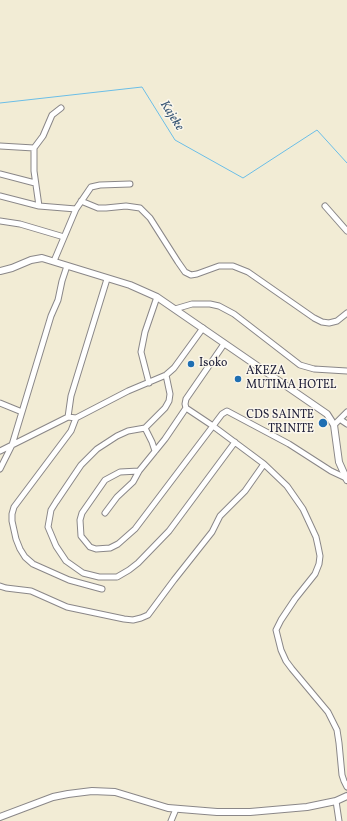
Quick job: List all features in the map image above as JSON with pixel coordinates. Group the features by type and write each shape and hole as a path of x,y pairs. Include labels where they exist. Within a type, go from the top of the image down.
{"main road":[{"path":"0,271 37,258 42,258 130,285 157,297 327,414 334,425 339,462 346,479"},
{"path":"0,817 53,797 92,790 115,792 168,808 217,812 250,812 307,807 336,801 347,796"}],"street":[{"path":"39,206 35,183 34,148 43,136 52,115 61,108"},
{"path":"0,146 34,148"},
{"path":"0,174 35,183"},
{"path":"54,261 76,209 87,191 91,187 95,186 130,184"},
{"path":"0,196 39,206 76,209"},
{"path":"81,201 98,208 126,206 140,208 150,218 185,272 197,274 219,266 233,266 248,272 322,322 330,323 336,321 347,313"},
{"path":"325,206 347,231"},
{"path":"0,221 20,224 64,237"},
{"path":"0,469 12,445 50,316 58,300 67,266"},
{"path":"68,417 70,396 107,279"},
{"path":"149,383 141,352 145,332 157,297"},
{"path":"175,309 197,304 219,306 234,314 300,365 314,369 347,371"},
{"path":"0,451 68,417 76,418 115,397 166,375 174,368 203,328"},
{"path":"105,513 117,497 133,482 139,471 186,408 186,398 224,344"},
{"path":"166,375 170,394 169,401 161,412 145,428 128,431 97,449 81,465 51,510 48,527 56,546 66,561 83,573 104,578 117,577 126,573 138,563 172,527 235,442"},
{"path":"0,403 22,412"},
{"path":"186,408 264,464 287,486 303,509 316,537 320,556 315,574 281,620 276,630 281,650 286,661 328,712 337,730 339,736 342,775 347,787"},
{"path":"139,471 120,472 111,475 99,487 82,513 80,520 81,536 90,547 96,549 110,548 118,544 135,529 224,411 231,412 346,479"},
{"path":"334,425 347,412"},
{"path":"76,418 71,431 14,507 12,521 20,549 25,557 33,564 69,580 102,589"},
{"path":"340,420 347,424"},
{"path":"145,428 155,451"},
{"path":"0,586 31,591 74,608 124,619 133,620 148,615 177,575 212,532 220,516 245,491 264,464"},
{"path":"336,801 339,821"},
{"path":"171,821 176,809"}],"waterway":[{"name":"Kajeke","path":"0,103 142,87 175,140 243,178 317,130 347,163"}],"place":[{"name":"Isoko","path":"191,364"},
{"name":"AKEZA MUTIMA HOTEL","path":"238,379"},
{"name":"CDS SAINTE TRINITE","path":"323,423"}]}
